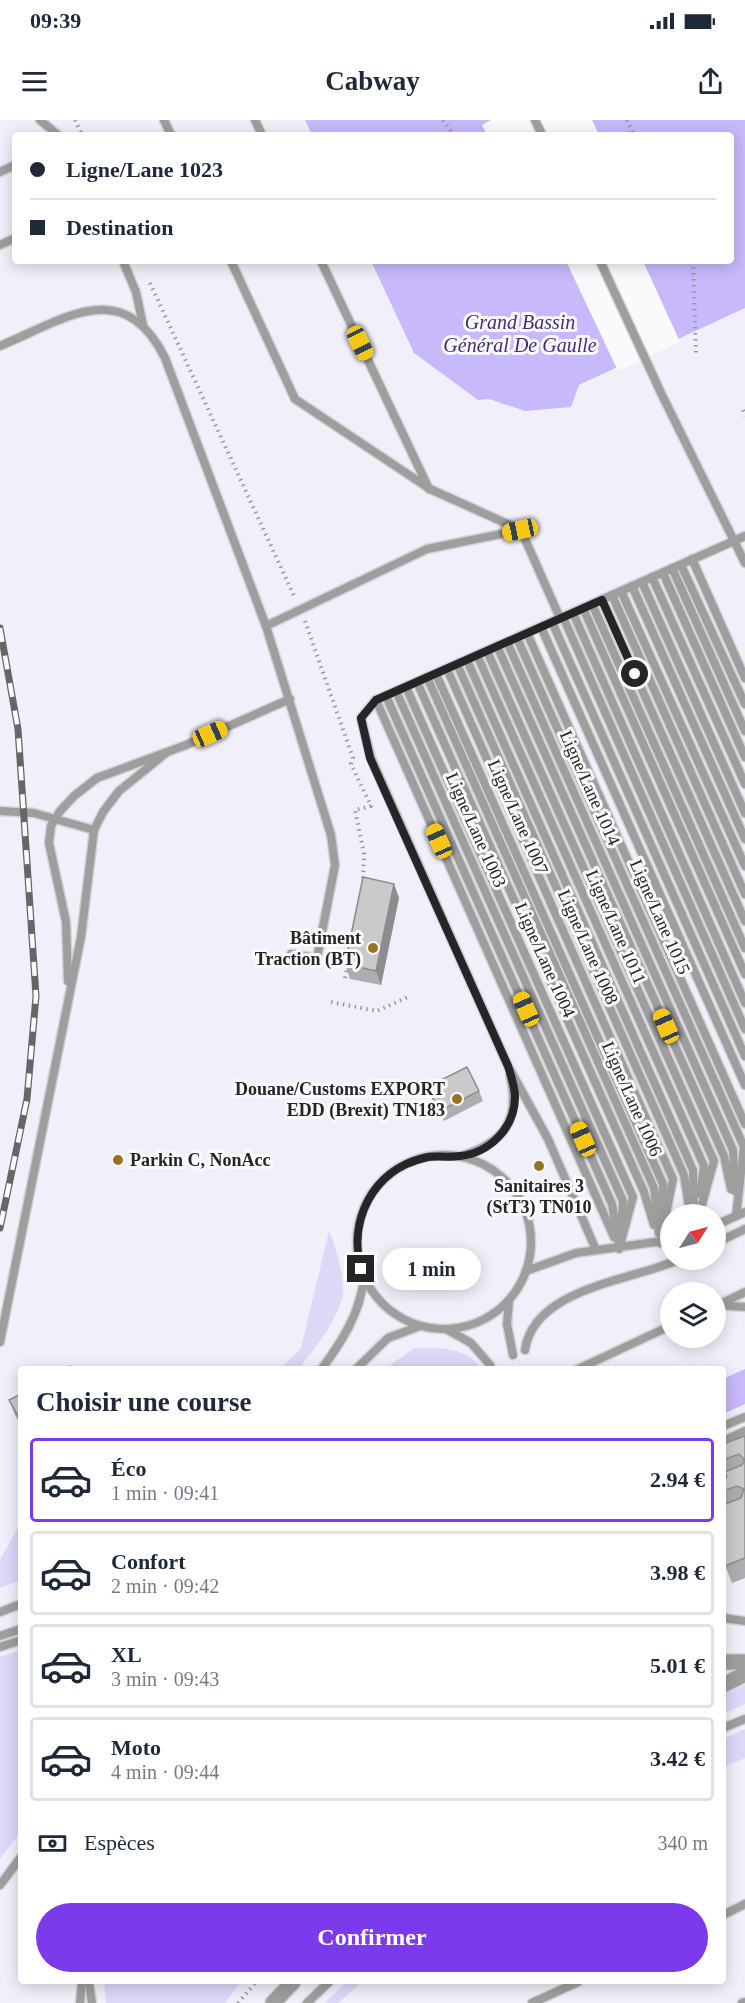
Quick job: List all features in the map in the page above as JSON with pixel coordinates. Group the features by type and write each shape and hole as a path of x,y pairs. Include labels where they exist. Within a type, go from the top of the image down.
{"street":[{"path":"726,1662 745,1662"},
{"path":"726,1684 745,1674"},
{"path":"273,2003 291,1984"}],"lane":[{"path":"40,120 54,132"},
{"path":"124,264 136,292 143,325"},
{"path":"232,264 295,399 430,489 520,530 745,1056"},
{"path":"322,264 430,489"},
{"path":"601,264 661,393 745,563"},
{"path":"0,346 88,309 121,313 143,325 152,334 165,358 266,626 327,816 336,865 317,958 291,954"},
{"path":"266,626 427,549 520,530"},
{"path":"596,1250 548,1139 508,1066 370,758 361,718 376,700 745,536"},
{"path":"692,560 745,678"},
{"path":"676,566 745,704"},
{"path":"676,566 745,731"},
{"path":"663,573 745,757"},
{"path":"652,577 745,784"},
{"path":"642,582 745,813"},
{"path":"632,586 745,839"},
{"path":"621,591 745,866"},
{"path":"612,595 745,894"},
{"path":"602,600 745,921"},
{"path":"592,604 745,948"},
{"path":"583,608 745,974"},
{"path":"573,613 745,1003"},
{"path":"558,619 745,1029"},
{"path":"541,627 745,1085"},
{"path":"527,633 745,1124"},
{"name":"Ligne/Lane 1015","path":"517,638 744,1147 741,1214"},
{"name":"Ligne/Lane 1014","path":"507,642 733,1150 741,1214"},
{"path":"497,646 724,1156 741,1214"},
{"path":"487,651 714,1161 699,1204"},
{"name":"Ligne/Lane 1011","path":"477,655 704,1166 697,1204"},
{"path":"467,660 693,1170 695,1204"},
{"path":"457,664 684,1174 692,1204"},
{"name":"Ligne/Lane 1008","path":"447,669 674,1179 669,1204"},
{"name":"Ligne/Lane 1007","path":"436,674 663,1184 662,1204"},
{"name":"Ligne/Lane 1006","path":"427,677 654,1188 660,1243"},
{"path":"417,682 644,1192 660,1243 566,1255 526,1271"},
{"name":"Ligne/Lane 1004","path":"406,687 633,1197 619,1249"},
{"name":"Ligne/Lane 1003","path":"396,692 623,1201 619,1249"},
{"path":"386,696 612,1204 619,1249"},
{"path":"66,1002 69,944 50,843 54,819 90,782 166,753 290,699"},
{"path":"376,700 619,1249"},
{"path":"0,1342 66,1002 81,937 94,830 103,812 119,791 166,753"},
{"path":"0,811 24,812 94,830"},
{"path":"508,1066 515,1094 510,1122 504,1131 484,1149 459,1157 431,1156 413,1161 388,1175 365,1205 357,1232 358,1260 364,1278 374,1294 402,1319 420,1326 448,1329 481,1321 509,1301"},
{"path":"459,1157 496,1173 516,1194 525,1212 530,1231 530,1251 526,1271 509,1301 507,1324 513,1355"},
{"path":"741,1214 745,1179"},
{"path":"726,1221 741,1214"},
{"path":"726,1238 745,1229"},
{"path":"525,1350 531,1327 555,1306 587,1290 660,1268"},
{"path":"324,1366 355,1317 362,1297 364,1278"},
{"path":"726,1301 745,1292"},
{"path":"726,1306 745,1306"},
{"path":"359,1366 388,1338 420,1326"},
{"path":"448,1329 471,1343 490,1365"},
{"path":"585,1366 660,1331"},
{"path":"726,1425 745,1417"},
{"path":"726,1440 745,1431"},
{"path":"0,1612 18,1605"},
{"path":"726,1618 745,1621"},
{"path":"0,1636 18,1630"},
{"path":"0,1647 18,1641"},
{"path":"726,1727 745,1719"},
{"path":"0,1885 18,1861"},
{"path":"726,1914 745,1904"},
{"path":"80,2003 82,1984"},
{"path":"89,1984 92,2003"},
{"path":"307,2003 327,1984"},
{"path":"532,2003 574,1984"}],"path":[{"path":"693,264 696,354"},
{"path":"743,410 745,416"},
{"path":"331,1002 377,1011 410,996"},
{"path":"238,2003 254,1984"}],"shaded area":[{"path":"0,120 305,120 311,132 12,132 12,264 372,264 411,346 581,385 745,308 745,2003 0,2003"},
{"path":"329,1231 337,1253 342,1280 341,1303 325,1333 300,1366 283,1366 301,1348"},
{"path":"414,1348 449,1349 464,1354 479,1365 477,1366 389,1366"},
{"path":"18,1527 18,1581 0,1588 0,1560"},
{"path":"18,1651 18,1835 0,1859 0,1657"},
{"path":"745,1685 745,1704 726,1713 726,1693"},
{"path":"745,1729 745,1758 726,1766 726,1738"},
{"path":"104,1984 239,1984 225,2003 106,2003"},
{"path":"344,1984 360,1984 338,2003 325,2003"}],"water":[{"name":"Grand Bassin Général De Gaulle","path":"305,120 745,120 745,308 579,385 571,407 525,411 489,399 478,400 414,353 372,264 734,264 734,132 311,132"},
{"path":"745,1369 745,1404 726,1413 726,1378"}],"pier":[{"path":"491,120 592,120 598,132 486,132 482,125"},
{"path":"567,264 644,264 680,342 618,371"}],"building":[{"name":"Bâtiment Traction (BT)","path":"363,877 394,884 376,971 345,964"},
{"path":"467,1067 479,1091 440,1111 427,1087"},
{"path":"18,1396 18,1416 9,1400"},
{"path":"745,1436 745,1460 739,1454 726,1459 726,1443"},
{"path":"745,1460 745,1558 726,1566 726,1504 741,1498 744,1489 737,1486 726,1490 726,1472 742,1465"}],"railway":[{"path":"0,628 18,729 36,996 27,1099 0,1228"}],"place":[{"name":"Bâtiment Traction (BT)","path":"373,948"},
{"name":"Douane/Customs EXPORT EDD (Brexit) TN183","path":"457,1099"},
{"name":"Parkin C, NonAcc","path":"118,1160"},
{"name":"Sanitaires 3 (StT3) TN010","path":"539,1166"}],"route":[{"path":"361,1269 357,1251 359,1222 365,1205 381,1182 396,1169 413,1161 431,1156 459,1157 484,1149 504,1131 510,1122 515,1094 508,1066 370,758 361,718 376,700 602,600 635,674"}]}
